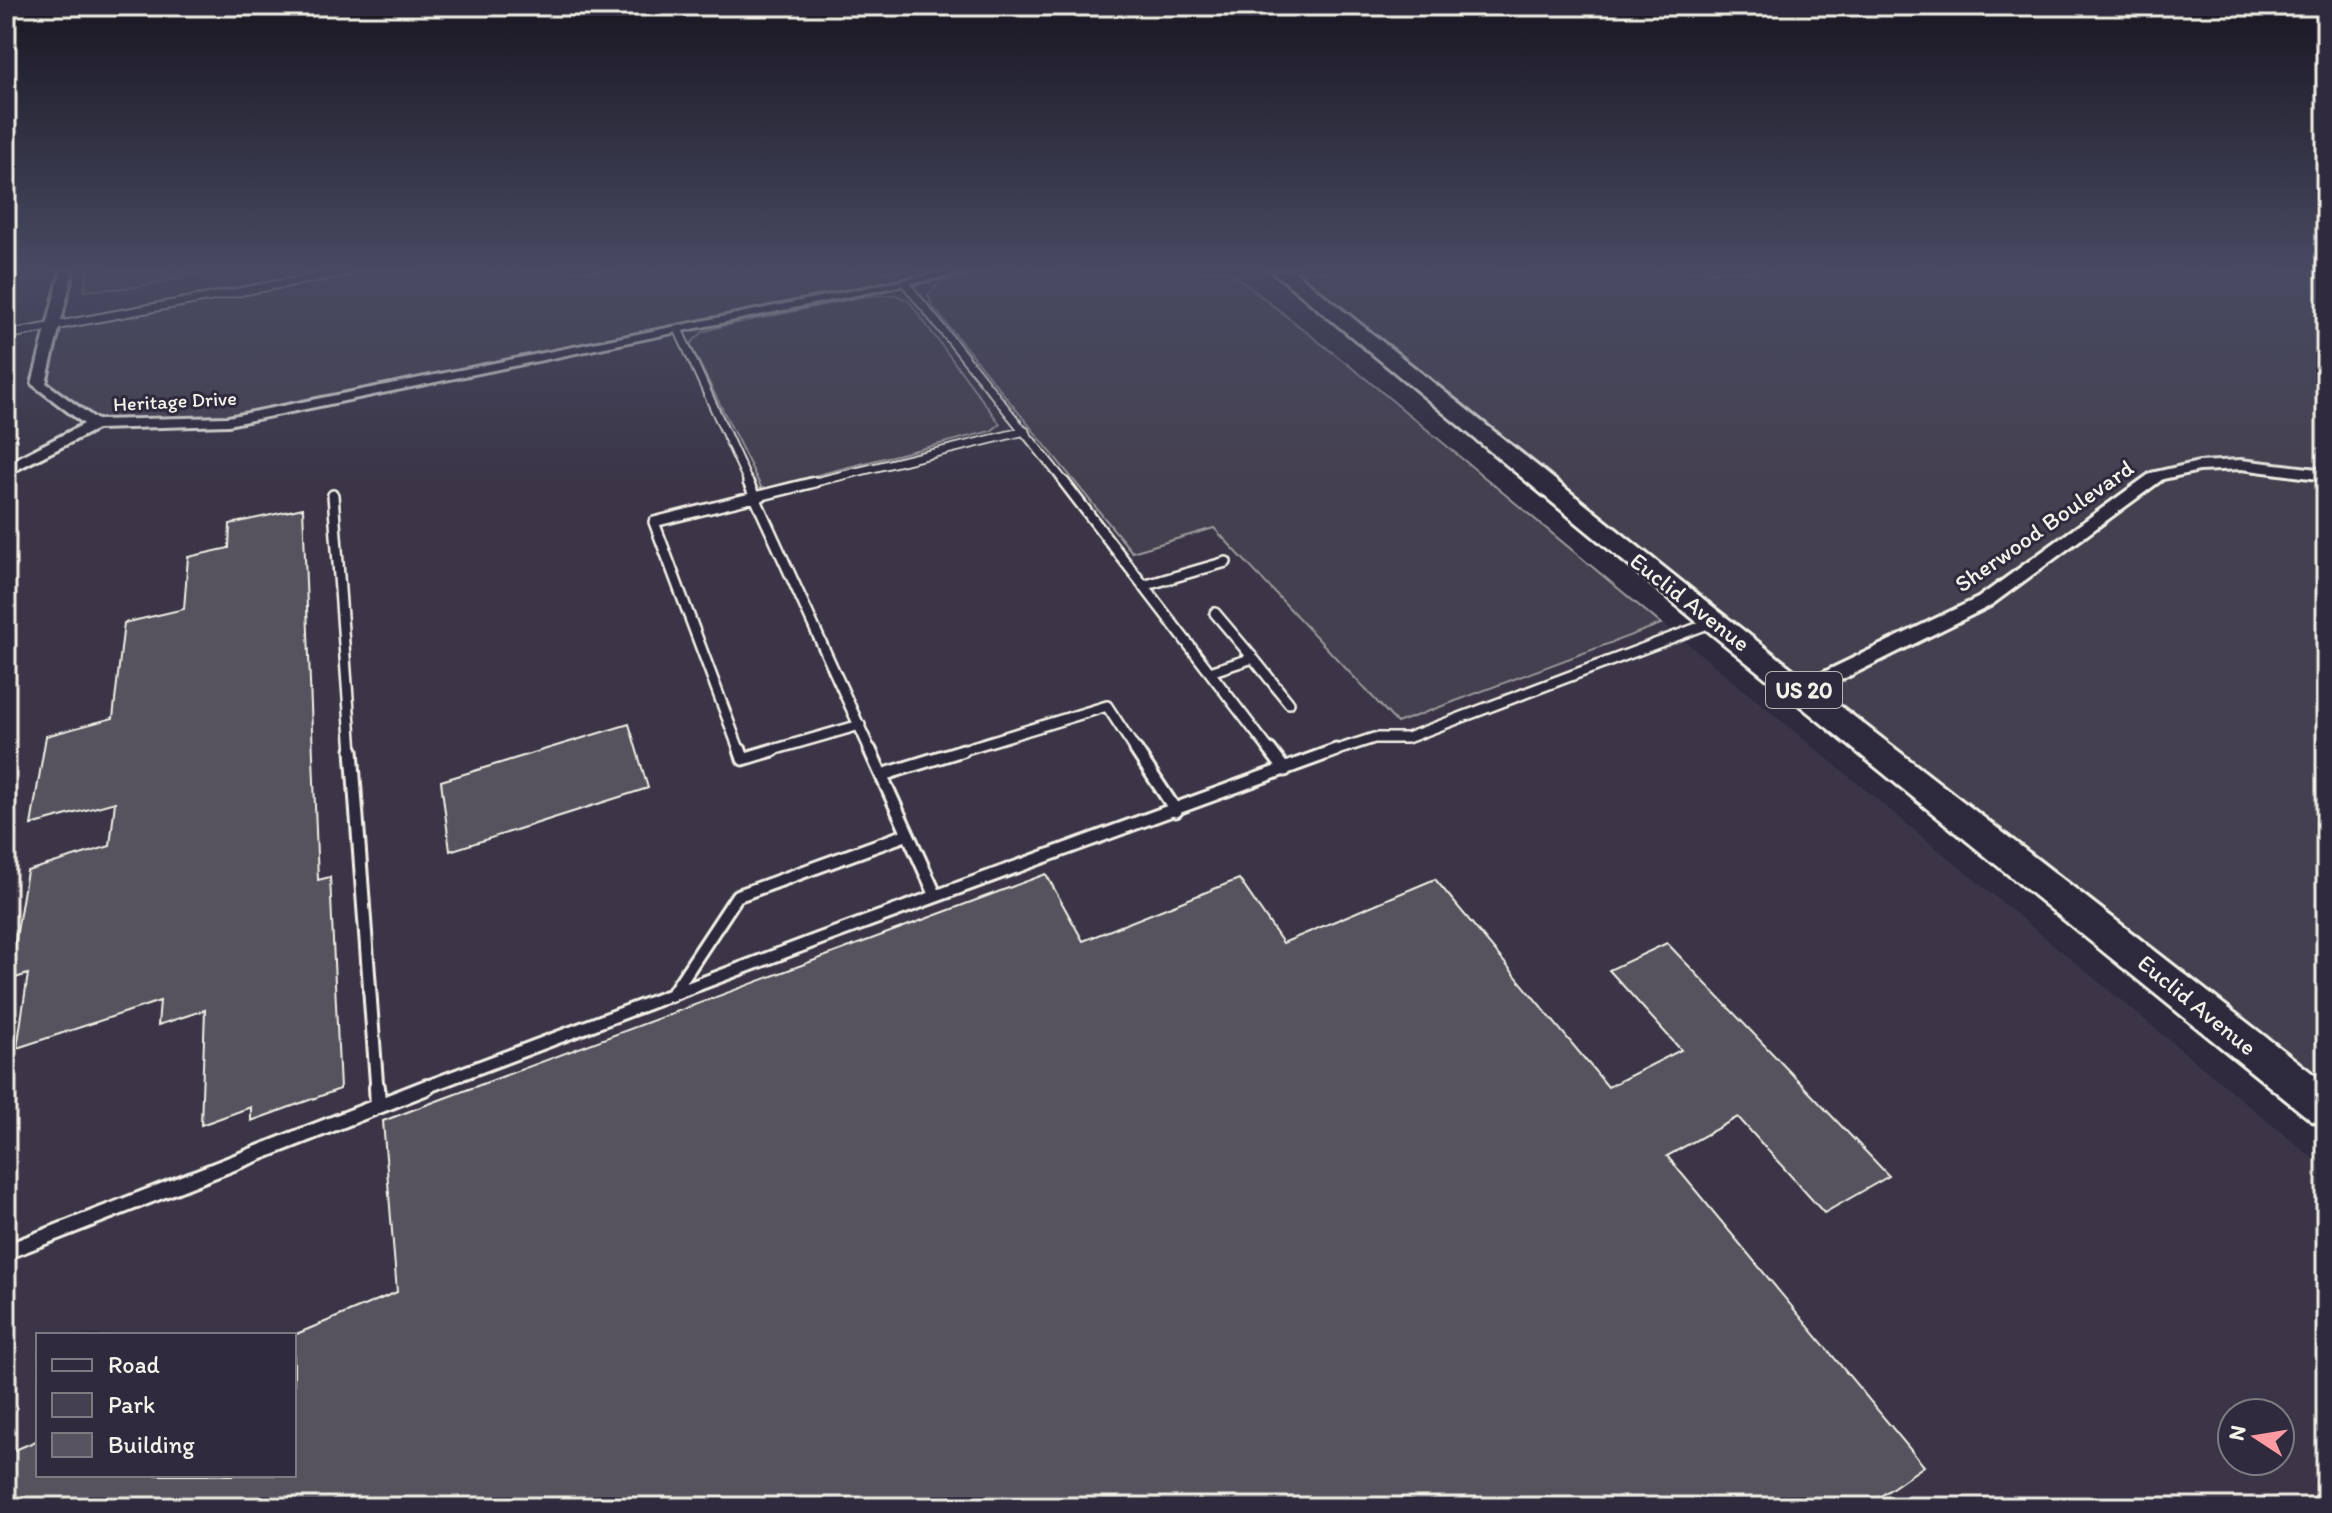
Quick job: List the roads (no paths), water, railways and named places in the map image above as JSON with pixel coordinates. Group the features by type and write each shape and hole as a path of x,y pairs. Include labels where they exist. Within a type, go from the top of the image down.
{"main road":[{"name":"Euclid Avenue","path":"1369,342 1714,622 1804,690 2326,1108"}],"street":[{"path":"49,342 39,384 94,425"},
{"name":"Heritage Drive","path":"6,470 94,425 228,421 616,342"},
{"name":"Sherwood Boulevard","path":"1804,690 1984,602 2157,476 2189,466 2230,463 2326,475"}],"lane":[{"path":"684,342 936,896"},
{"path":"953,342 1025,431 1285,770"},
{"path":"860,725 743,759 654,522 1025,431"},
{"path":"333,495 378,1106"},
{"path":"1143,586 1226,562"},
{"path":"1215,613 1289,703"},
{"path":"6,1252 378,1106 936,896 1374,738 1407,738 1648,644 1714,622"},
{"path":"1210,672 1253,658"},
{"path":"882,775 1107,706 1176,811"},
{"path":"671,996 737,896 908,834"}]}
